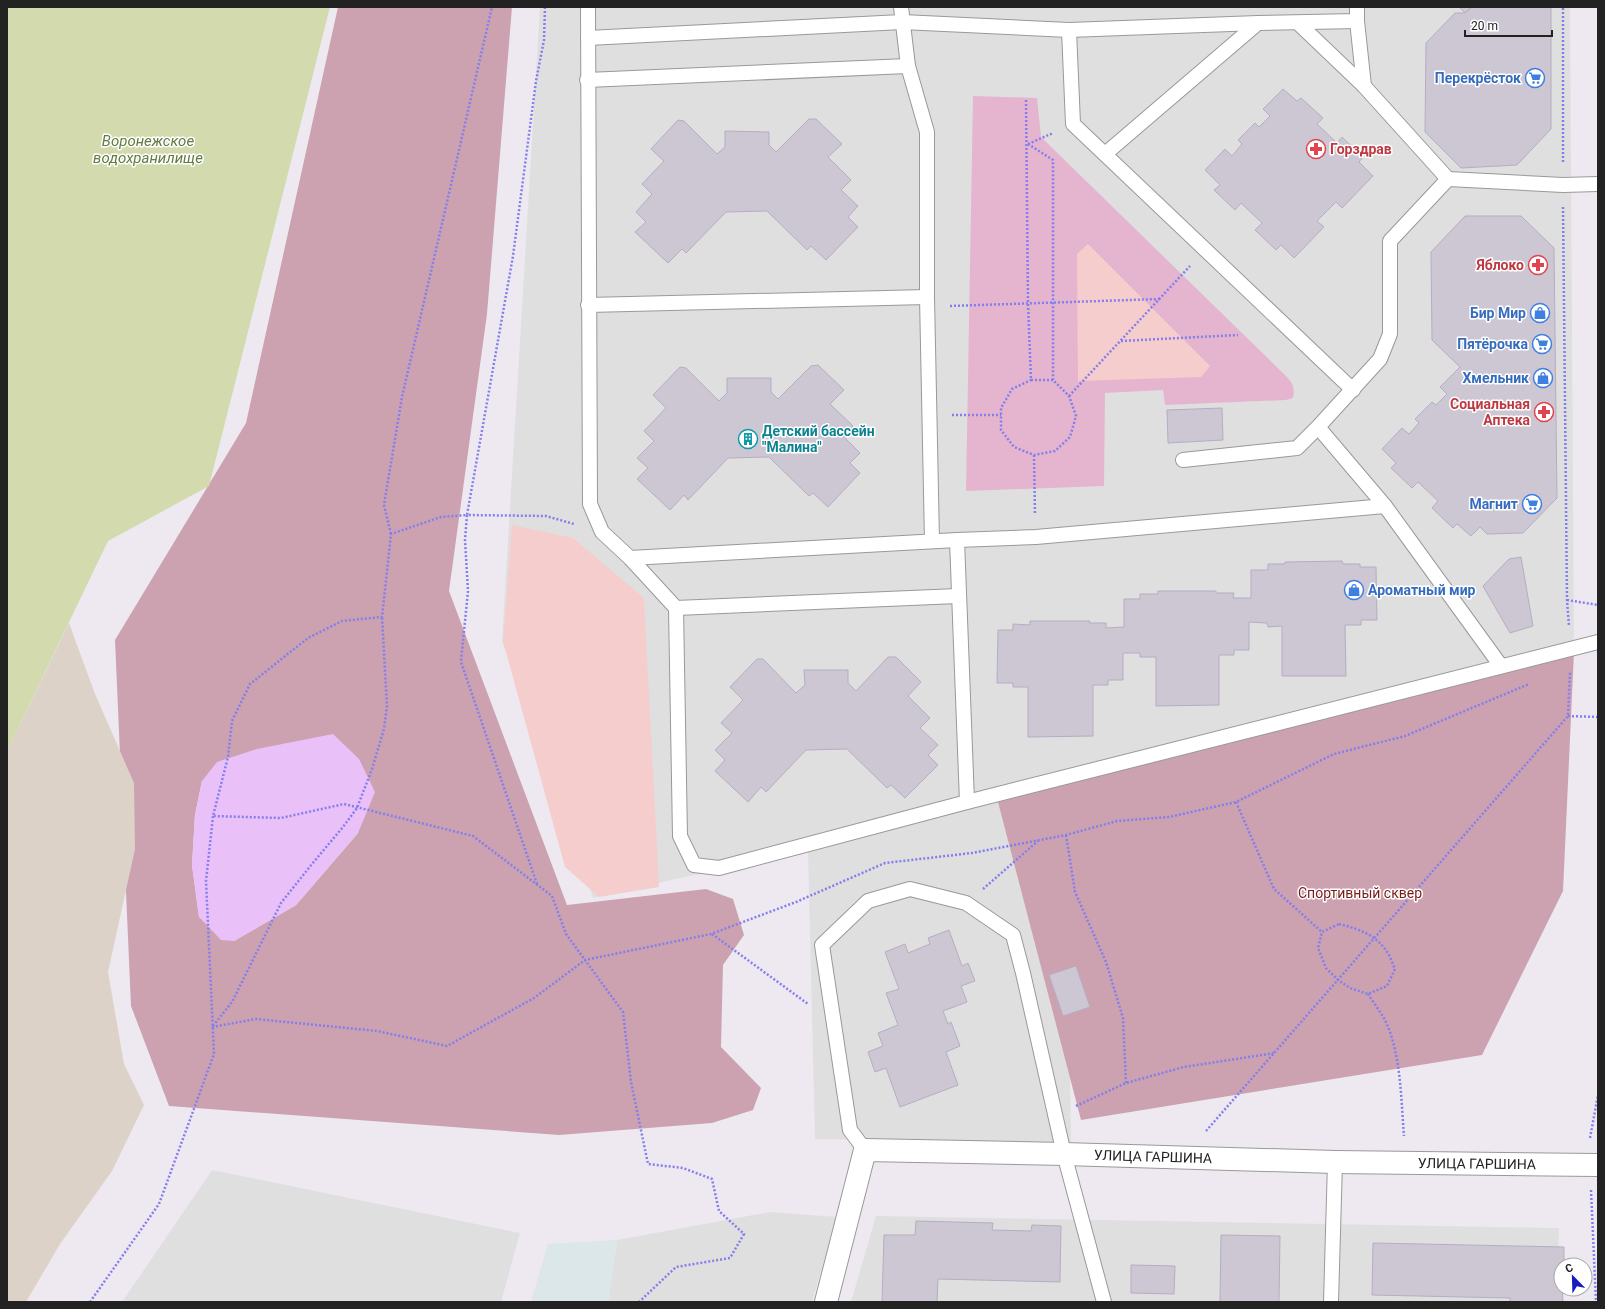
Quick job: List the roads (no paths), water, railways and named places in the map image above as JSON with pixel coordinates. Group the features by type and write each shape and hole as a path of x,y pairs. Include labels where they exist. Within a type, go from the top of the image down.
{"street":[{"name":"УЛИЦА ГАРШИНА","path":"865,1150 1335,1162 1594,1165"},
{"path":"826,1302 865,1150"}],"lane":[{"path":"588,7 587,80 590,504 602,532 630,558 676,608 680,836 694,864 719,868 967,802 1598,642"},
{"path":"901,7 908,66 927,132 927,302 932,541"},
{"path":"1357,7 1357,22 1364,86"},
{"path":"588,38 902,22 1069,30 1258,23 1357,22"},
{"path":"1105,154 1258,23"},
{"path":"1298,23 1364,86 1448,179 1563,185 1598,184"},
{"path":"1069,30 1073,124 1353,390"},
{"path":"587,80 908,66"},
{"path":"1183,460 1297,448 1353,390 1380,359 1390,334 1390,241 1448,179"},
{"path":"588,304 927,302"},
{"path":"1318,427 1385,506 1501,666"},
{"path":"630,558 932,541 1036,537 1385,506"},
{"path":"957,540 967,802"},
{"path":"676,608 958,596"},
{"path":"865,1150 850,1130 822,945 868,901 910,889 966,903 1013,935 1025,980 1064,1154 1104,1302"},
{"path":"1331,1302 1335,1162"}],"water":[{"name":"Воронежское водохранилище","path":"7,7 330,7 209,486 108,541 7,751"}],"place":[{"name":"Перекрёсток","path":"1535,78"},
{"name":"Горздрав","path":"1316,149"},
{"name":"Яблоко","path":"1538,265"},
{"name":"Бир Мир","path":"1540,313"},
{"name":"Пятёрочка","path":"1542,344"},
{"name":"Хмельник","path":"1543,378"},
{"name":"Социальная Аптека","path":"1544,412"},
{"name":"Детский бассейн \"Малина\"","path":"748,439"},
{"name":"Магнит","path":"1532,504"},
{"name":"Ароматный мир","path":"1354,590"}],"park label":[{"name":"Спортивный сквер","path":"1360,893"}]}
